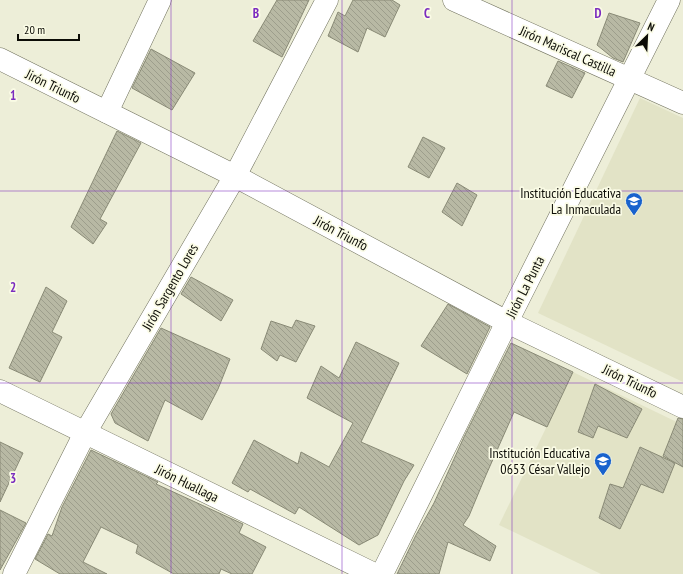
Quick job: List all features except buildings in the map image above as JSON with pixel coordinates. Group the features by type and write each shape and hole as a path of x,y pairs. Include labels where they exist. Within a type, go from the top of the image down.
{"street":[{"path":"107,112 160,0"},
{"name":"Jirón Sargento Lores","path":"14,574 85,433 235,176 327,0"},
{"name":"Jirón Mariscal Castilla","path":"454,0 683,103"},
{"name":"Jirón La Punta","path":"382,574 669,0"},
{"name":"Jirón Triunfo","path":"0,59 235,176 507,322 683,407"},
{"name":"Jirón Huallaga","path":"0,391 374,574"}],"shaded area":[{"name":"Institución Educativa La Inmaculada","path":"640,98 683,118 683,382 538,313"},
{"name":"Institución Educativa 0653 César Vallejo","path":"573,372 683,425 683,574 601,574 499,525"}],"place":[{"name":"Institución Educativa La Inmaculada","path":"634,216"},
{"name":"Institución Educativa 0653 César Vallejo","path":"603,476"}]}
